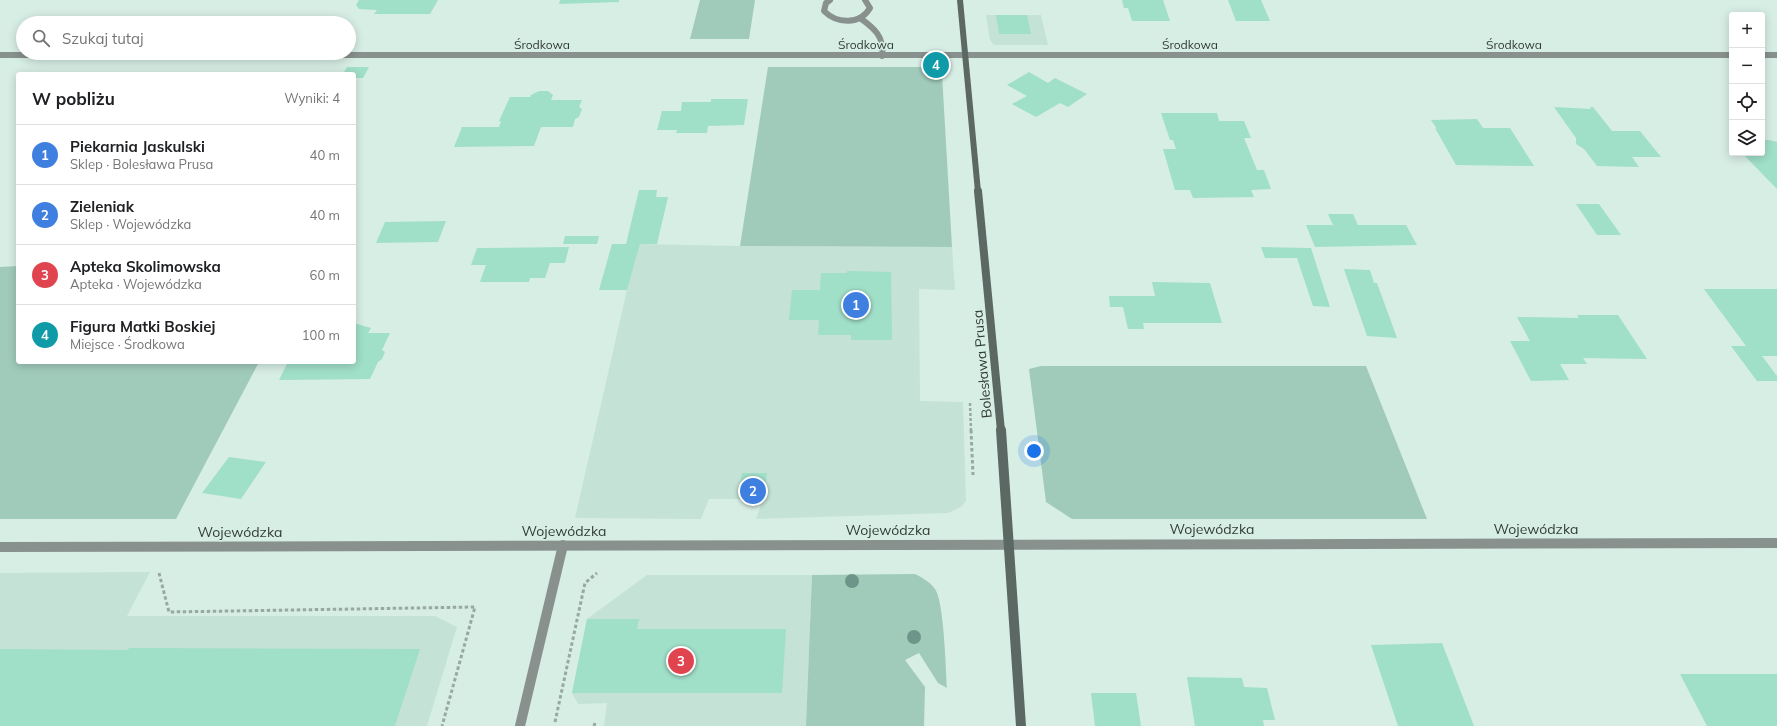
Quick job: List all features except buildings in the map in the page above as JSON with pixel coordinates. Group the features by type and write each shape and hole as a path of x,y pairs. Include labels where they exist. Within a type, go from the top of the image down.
{"street":[{"path":"830,0 826,2 824,11 832,18 845,20 860,18 866,15 870,8 865,0"},
{"name":"Bolesława Prusa","path":"960,0 1011,544 1021,726"},
{"path":"860,18 878,32 884,48 882,56"},
{"name":"Środkowa","path":"0,55 16,55"},
{"name":"Środkowa","path":"356,55 1729,55"},
{"path":"1765,55 1777,55"},
{"name":"Wojewódzka","path":"0,547 1777,543"},
{"path":"520,726 563,545"}],"path":[{"path":"158,571 169,612 475,607 442,726"},
{"path":"555,722 584,583 601,571"}],"shaded area":[{"path":"700,0 755,0 749,39 690,39"},
{"path":"986,15 1041,15 1048,45 994,45 990,40"},
{"path":"768,67 935,67 942,74 952,247 740,246"},
{"path":"640,244 952,247 955,290 919,289 920,401 963,402 966,501 961,507 948,513 756,519 763,499 709,499 701,519 575,518 627,290"},
{"path":"16,266 16,364 258,364 176,519 0,519 0,267"},
{"path":"1041,366 1366,366 1427,519 1072,519 1046,502 1029,369"},
{"path":"150,572 127,616 435,616 457,627 427,726 0,726 0,573"},
{"path":"915,574 931,584 938,596 941,607 945,652 947,688 938,683 919,653 905,660 925,687 924,726 806,726 812,575"},
{"path":"647,575 812,575 806,726 604,726 607,703 578,704 572,693 587,619"}],"place":[{"name":"Figura Matki Boskiej","path":"936,65"},
{"name":"Piekarnia Jaskulski","path":"856,305"},
{"name":"Zieleniak","path":"753,491"},
{"name":"Apteka Skolimowska","path":"681,661"}]}
